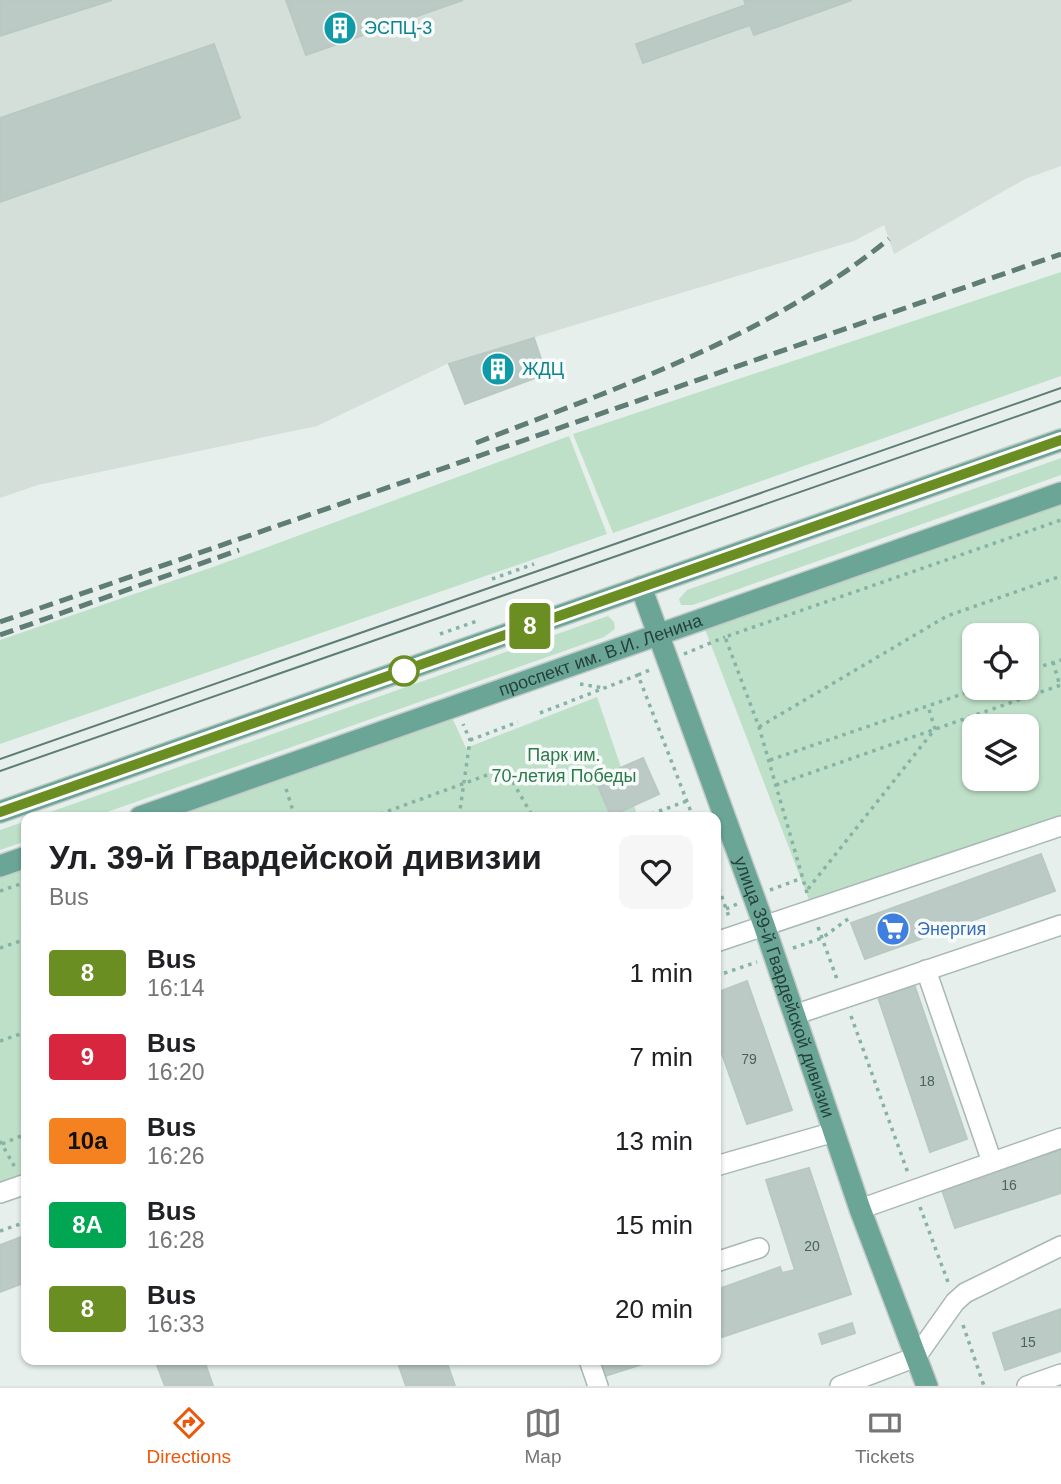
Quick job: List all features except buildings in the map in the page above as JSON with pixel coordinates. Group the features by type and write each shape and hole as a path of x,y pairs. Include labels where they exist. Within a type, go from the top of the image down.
{"main road":[{"path":"0,812 1061,440"},
{"name":"проспект им. В.И. Ленина","path":"154,812 1061,493"},
{"name":"улица 39-й Гвардейской дивизии","path":"642,587 764,925 860,1209 927,1386"},
{"path":"0,866 21,859"}],"street":[{"path":"721,940 764,925 809,900 1060,829"},
{"path":"794,1015 1061,925"},
{"path":"926,971 992,1162"},
{"path":"721,1165 834,1132"},
{"path":"860,1209 1061,1138"},
{"path":"0,1193 21,1181"},
{"path":"840,1386 916,1357 955,1302 965,1293 1061,1246"},
{"path":"721,1260 759,1248"},
{"path":"591,1365 598,1386"},
{"path":"1027,1386 1061,1374"}],"path":[{"path":"984,1386 809,900 759,727 725,637 1061,520"},
{"path":"492,579 534,564"},
{"path":"759,727 947,616 1061,576"},
{"path":"440,634 480,620"},
{"path":"1039,667 1061,660"},
{"path":"776,785 1061,686 1053,663"},
{"path":"540,713 638,675 691,812"},
{"path":"769,761 962,694"},
{"path":"928,706 936,729"},
{"path":"460,812 470,740 518,722"},
{"path":"809,900 936,729"},
{"path":"386,812 498,771 510,777 530,812"},
{"path":"286,789 293,812"},
{"path":"658,812 687,802"},
{"path":"0,891 21,884"},
{"path":"721,894 733,928"},
{"path":"0,948 21,941"},
{"path":"0,1041 21,1034"},
{"path":"21,1136 1,1143 21,1177"},
{"path":"0,1231 21,1224"}],"shaded area":[{"path":"0,0 1061,0 1061,166 1025,179 894,254 884,225 854,241 449,363 317,426 38,485 0,498"}],"green space":[{"path":"1061,272 1061,376 613,533 573,434"},
{"path":"569,436 607,534 0,744 0,640 213,567"},
{"path":"1061,458 1061,475 693,605 681,605 679,599 687,590"},
{"path":"1061,501 1061,818 809,900 703,624"},
{"path":"608,616 614,622 615,629 604,637 107,812 50,812"},
{"name":"Парк им. 70-летия Победы","path":"597,697 636,812 174,812 450,713 466,748"},
{"path":"21,823 21,843 0,850 0,830"},
{"path":"21,867 21,1183 0,1190 0,874"}],"tram line":[{"path":"0,759 1061,388"},
{"path":"0,771 1061,401"}],"railway":[{"path":"476,443 638,380 743,332 842,274 889,239"},
{"path":"0,622 1061,254"},
{"path":"0,635 239,550"}],"bus line":[{"name":"8","path":"0,812 1061,440"}],"place":[{"name":"ЭСПЦ-3","path":"340,28"},
{"name":"ЖДЦ","path":"498,369"},
{"name":"Энергия","path":"893,929"}]}
